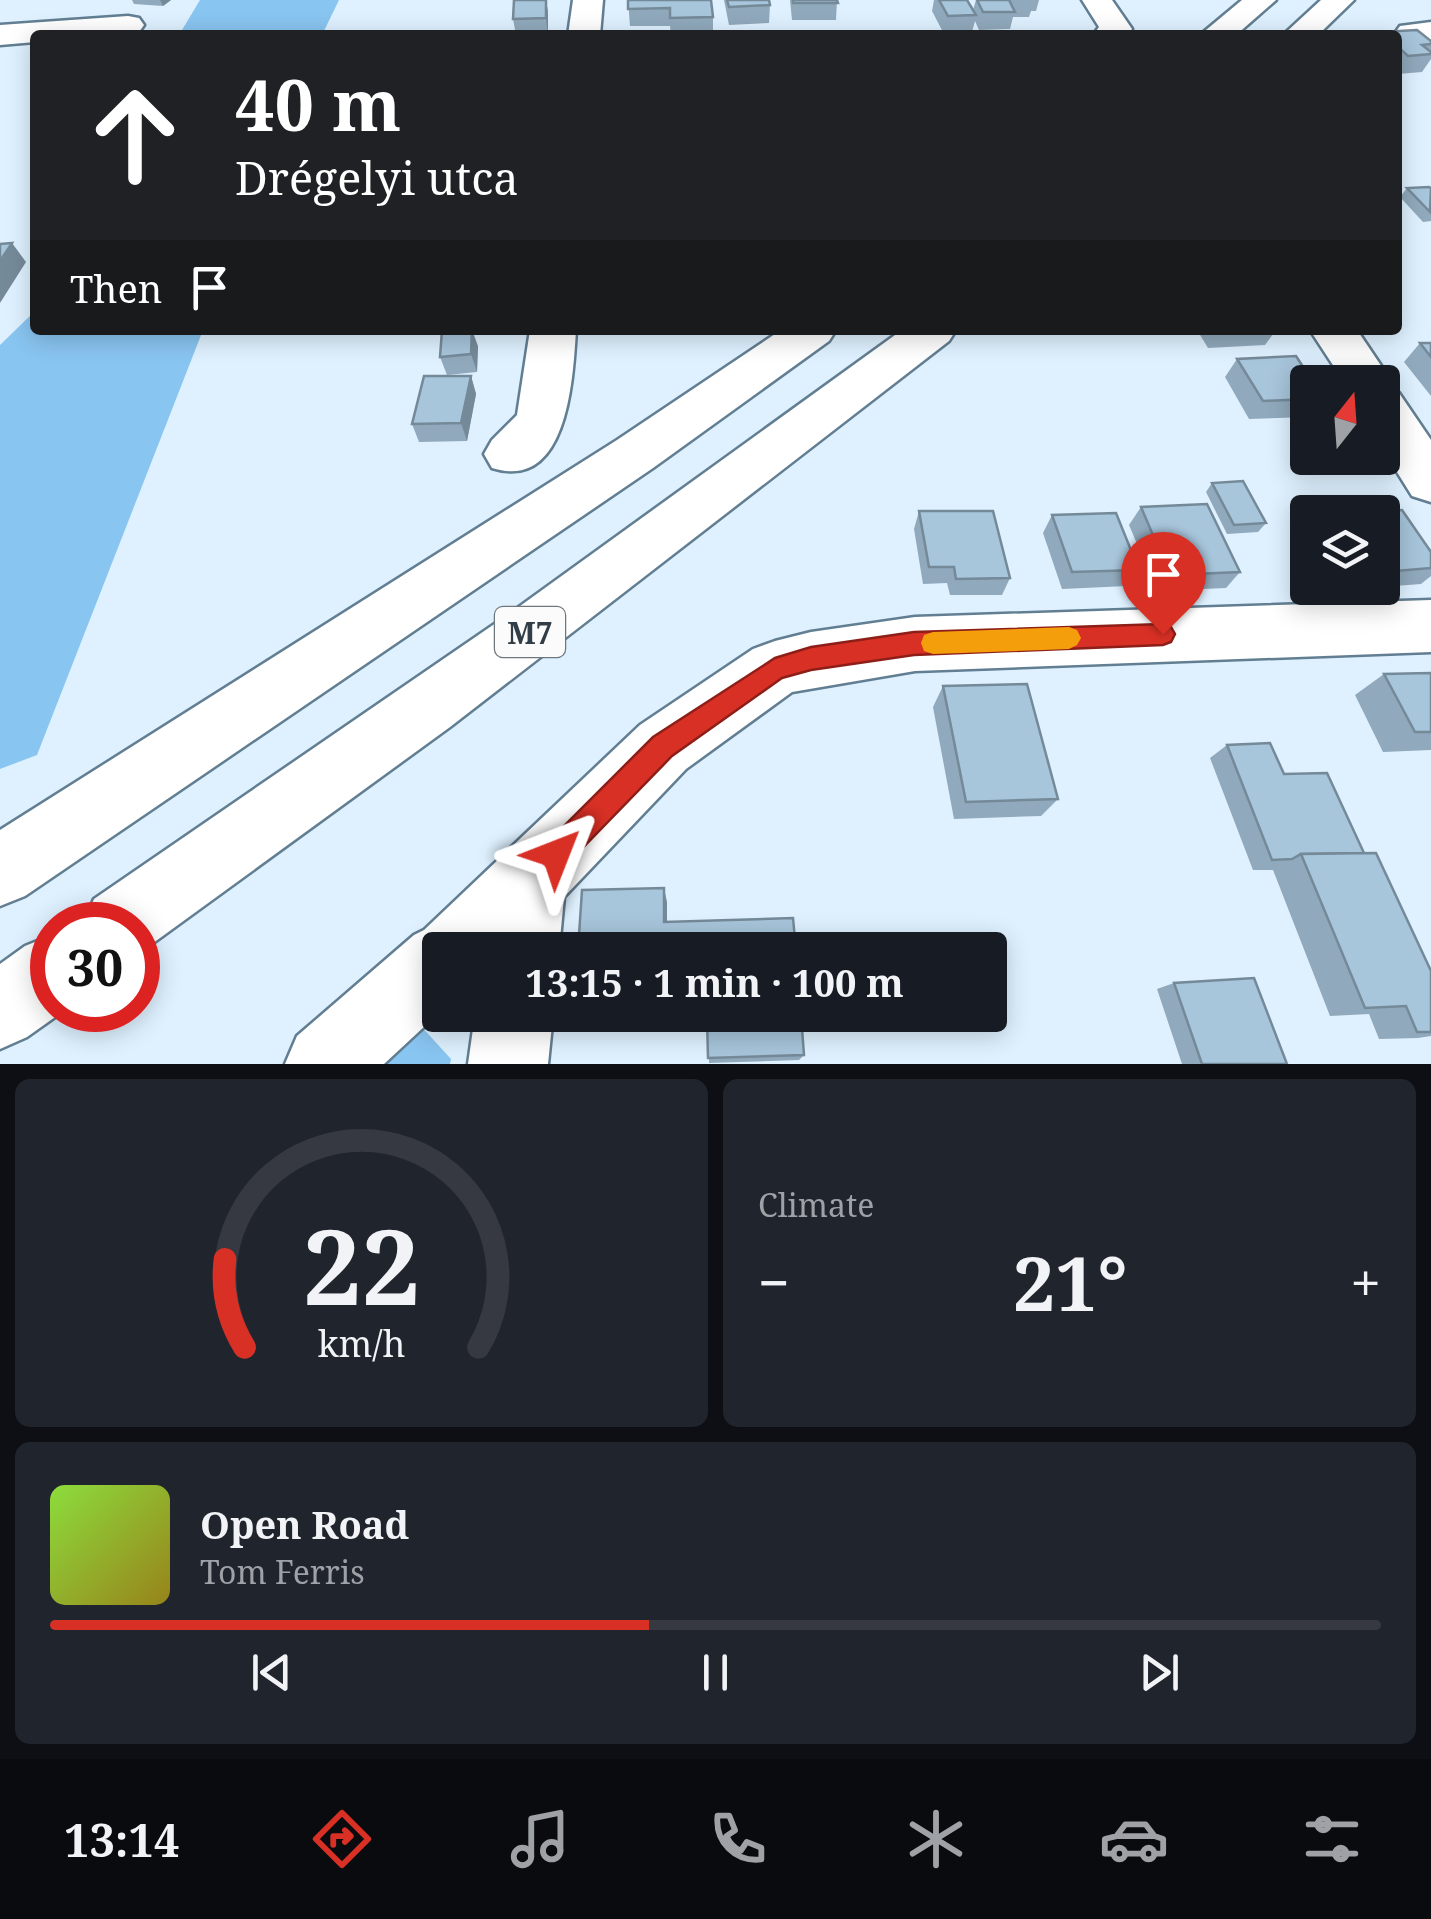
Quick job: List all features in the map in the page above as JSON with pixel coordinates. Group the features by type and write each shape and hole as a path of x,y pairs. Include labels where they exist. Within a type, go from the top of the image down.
{"main road":[{"path":"585,30 588,0"},
{"path":"1097,0 1111,30"},
{"path":"1223,30 1262,0"},
{"path":"1305,30 1340,0"},
{"path":"77,30 128,26"},
{"path":"0,36 30,34"},
{"path":"510,454 528,443 543,419 552,335"},
{"path":"0,871 587,486 806,335"},
{"name":"M7","path":"152,902 766,460 927,335"},
{"path":"1336,335 1357,365"},
{"path":"1400,434 1431,482"},
{"path":"472,932 530,881 663,746 775,669 811,659 914,644 1431,626"},
{"path":"524,932 530,881"},
{"path":"325,1064 422,977"},
{"path":"0,1010 30,989"},
{"path":"508,1064 512,1032"}],"shaded area":[{"path":"200,0 339,0 324,30 182,30"},
{"path":"30,316 30,335 201,335 37,755 0,769 0,345"},
{"path":"419,1024 422,1032 451,1059 450,1064 382,1064"}],"building":[{"path":"514,0 546,0 546,18 513,19"},
{"path":"628,0 711,0 713,17 670,18 670,8 628,9"},
{"path":"727,0 769,0 770,5 729,7"},
{"path":"837,0 838,3 793,3"},
{"path":"939,0 967,0 976,15 948,16"},
{"path":"977,0 1009,0 1015,12 983,12"},
{"path":"1417,30 1431,41 1422,45 1431,54 1408,56 1402,51 1402,31"},
{"path":"1407,188 1431,188 1430,212"},
{"path":"12,243 0,261 0,244"},
{"path":"442,335 472,335 471,354 440,357"},
{"path":"1420,343 1431,343 1431,357"},
{"path":"1296,356 1302,365 1290,365 1290,400 1263,401 1237,359"},
{"path":"424,376 471,376 461,423 412,424"},
{"path":"1243,481 1266,523 1234,525 1212,483"},
{"path":"1207,504 1240,572 1170,575 1141,507"},
{"path":"1400,510 1431,552 1431,568 1400,571"},
{"path":"919,511 993,511 1010,578 956,579 954,567 929,567"},
{"path":"1116,513 1139,570 1072,572 1052,515"},
{"path":"1431,673 1431,732 1415,732 1384,674"},
{"path":"1027,684 1058,799 966,802 943,686"},
{"path":"1270,743 1284,774 1327,773 1364,853 1301,854 1292,859 1272,860 1227,745"},
{"path":"1376,853 1431,971 1431,1032 1417,1032 1406,1006 1365,1008 1301,854"},
{"path":"664,888 664,922 793,918 794,932 579,932 582,890"},
{"path":"1254,978 1287,1064 1202,1064 1174,983"},
{"path":"707,1032 802,1032 804,1055 708,1058"}],"slow traffic":[{"path":"933,643 1069,638"}],"route":[{"path":"556,854 663,746 775,669 811,659 914,644 1163,634"}]}
